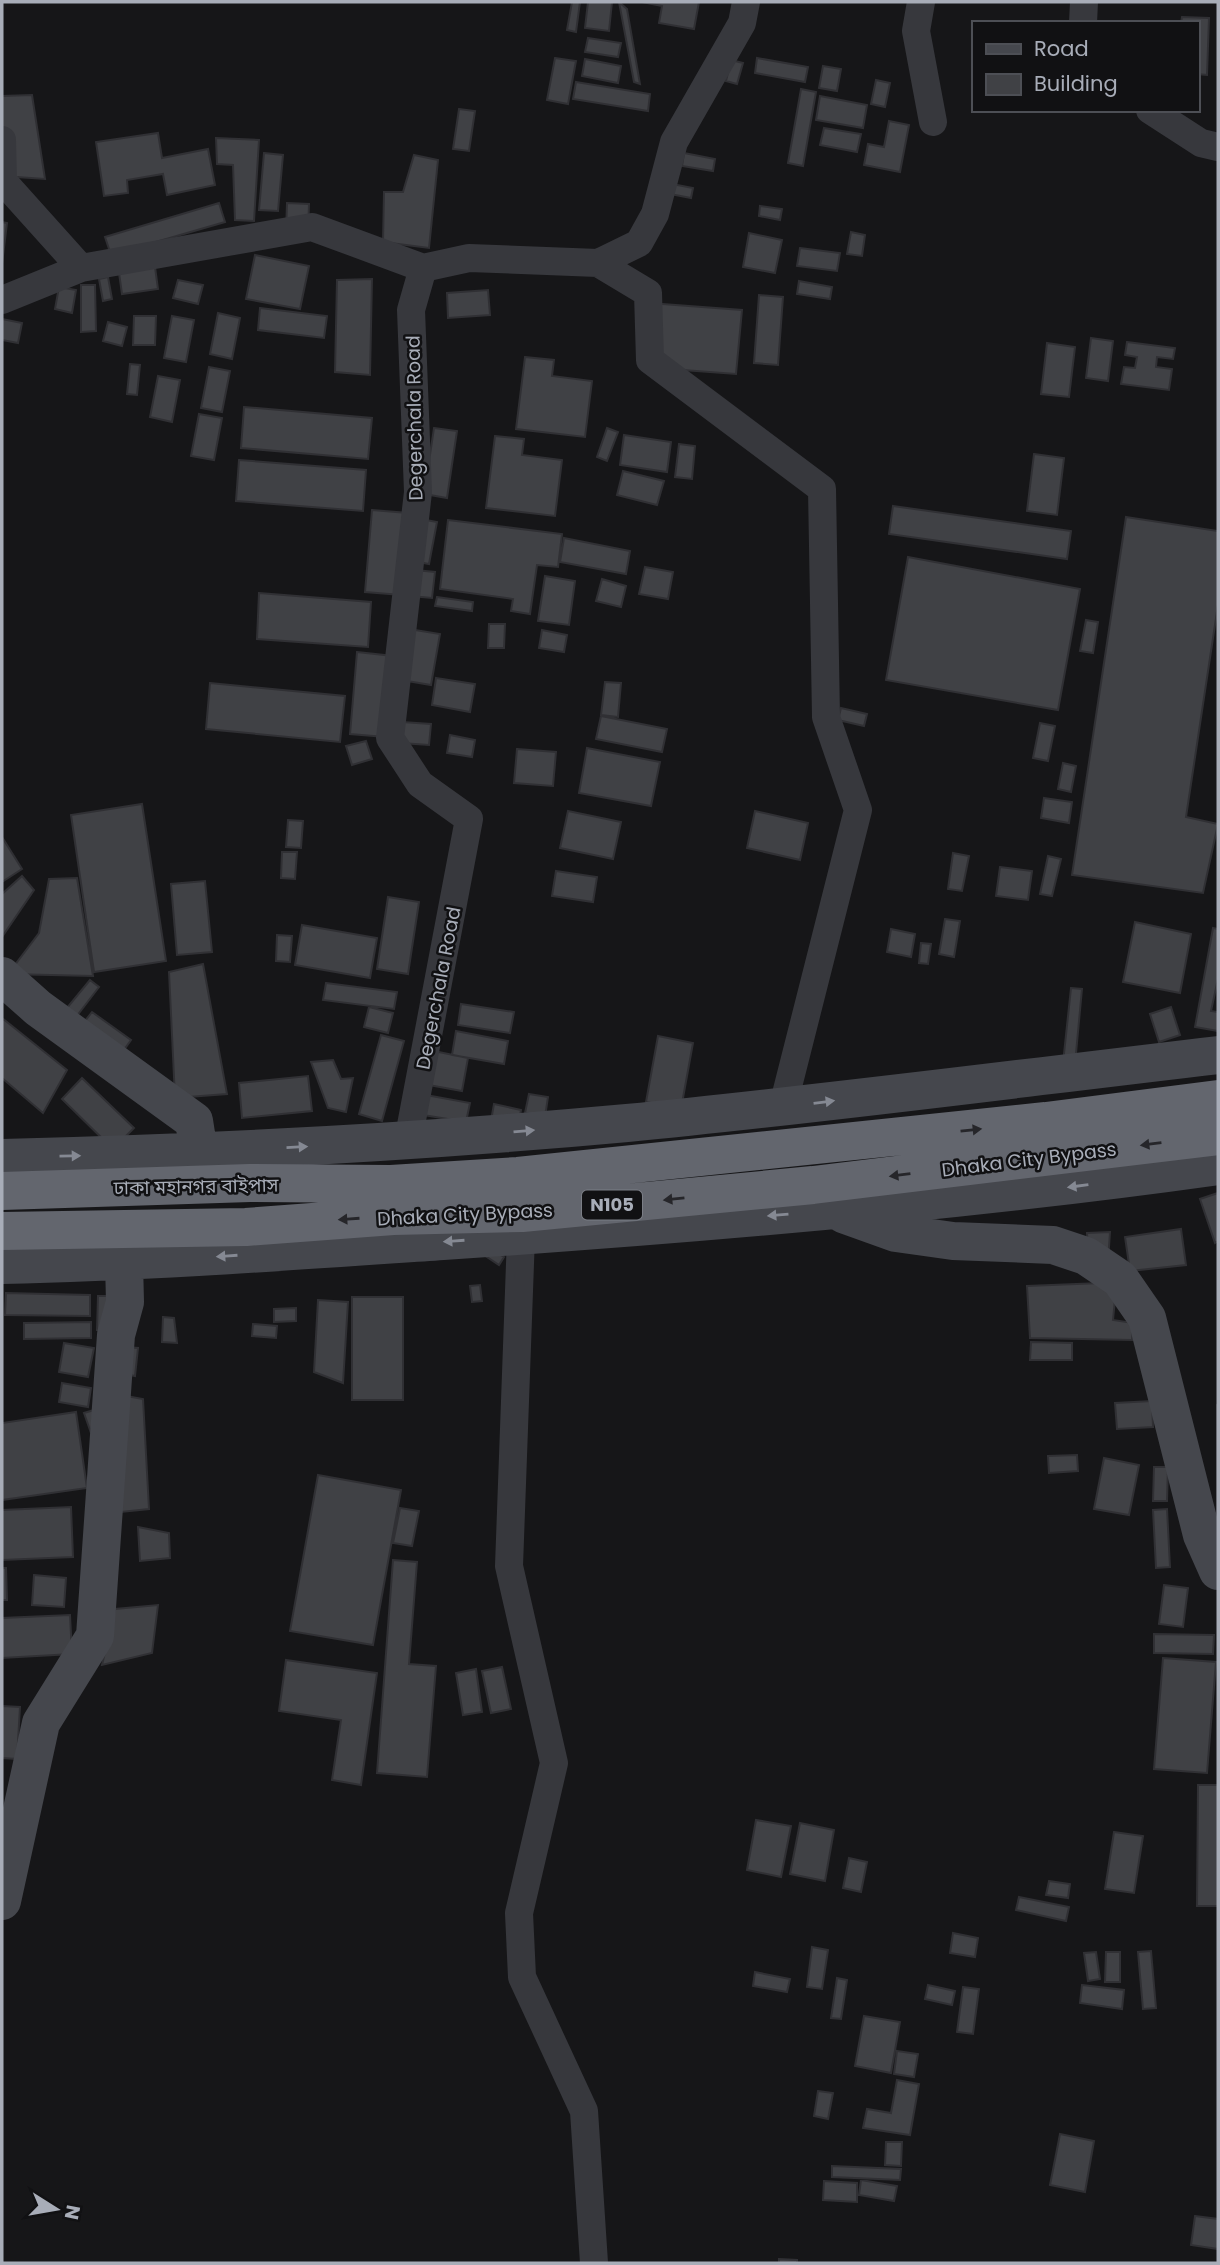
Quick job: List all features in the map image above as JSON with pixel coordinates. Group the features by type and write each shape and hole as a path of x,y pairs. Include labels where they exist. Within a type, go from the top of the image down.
{"highway":[{"name":"Dhaka City Bypass","path":"391,1184 518,1176 780,1150 1218,1099"},
{"name":"Dhaka City Bypass","path":"2,1231 246,1227 393,1216 522,1213 813,1185 1218,1136"},
{"name":"ঢাকা মহানগর বাইপাস","path":"2,1191 250,1184 391,1184"}],"main road":[{"path":"2,976 38,1008 194,1121 199,1153"},
{"path":"2,1158 199,1153 408,1141 783,1106 1218,1055"},
{"path":"2,1265 124,1262 521,1236 1055,1189 1218,1166"},
{"path":"833,1209 896,1233 953,1241 1053,1245 1086,1256 1120,1279 1147,1318 1202,1535 1218,1571"},
{"path":"2,1901 41,1723 95,1636 116,1335 125,1302 124,1262"}],"street":[{"path":"2,300 81,268 312,227 424,268 469,258 598,263 639,243 654,214 674,142 742,23 746,2"},
{"path":"920,2 916,31 933,122"},
{"path":"1083,21 1084,2"},
{"path":"1153,112 1201,143 1218,147"},
{"path":"2,140 3,181 81,268"},
{"path":"598,263 648,293 650,360 822,489 826,717 858,810 783,1106"},
{"name":"Degerchala Road","path":"408,1141 469,819 421,784 390,738 418,492 411,310 424,268"},
{"path":"521,1236 509,1566 554,1763 519,1913 523,1977 584,2111 594,2263"}],"building":[{"path":"572,2 580,2 576,32 567,30"},
{"path":"588,2 612,2 609,31 585,28"},
{"path":"619,2 627,9 640,84 634,82"},
{"path":"642,2 699,2 694,29 659,23 662,6"},
{"path":"1182,17 1209,18 1207,75 1199,74 1199,21 1181,21"},
{"path":"588,38 621,43 618,57 585,52"},
{"path":"555,58 576,61 568,104 547,100"},
{"path":"757,58 808,67 805,82 755,73"},
{"path":"585,59 621,66 618,83 582,76"},
{"path":"731,60 743,63 737,84 726,81"},
{"path":"823,66 841,69 837,91 819,88"},
{"path":"876,80 890,83 885,107 871,104"},
{"path":"576,82 650,94 648,111 573,99"},
{"path":"801,89 816,92 803,166 788,163"},
{"path":"32,95 45,179 2,176 2,96"},
{"path":"820,96 867,105 863,128 816,120"},
{"path":"459,109 475,111 469,151 453,149"},
{"path":"889,121 909,125 900,172 864,165 868,144 884,147"},
{"path":"824,128 861,134 857,152 820,145"},
{"path":"158,133 162,158 208,149 215,185 167,195 163,174 127,180 128,193 104,196 96,142"},
{"path":"216,138 259,140 254,221 235,220 233,165 217,164"},
{"path":"264,153 283,155 278,211 259,210"},
{"path":"684,153 715,159 713,171 682,166"},
{"path":"414,155 438,160 429,248 383,242 384,192 403,192"},
{"path":"672,184 693,188 691,198 670,194"},
{"path":"219,203 225,222 111,255 105,237"},
{"path":"287,203 309,204 308,233 286,233"},
{"path":"760,206 782,209 780,220 759,216"},
{"path":"2,222 7,223 2,264"},
{"path":"851,232 865,235 862,256 847,254"},
{"path":"749,233 782,240 775,273 743,267"},
{"path":"800,248 840,253 837,271 797,266"},
{"path":"255,255 309,266 300,309 246,299"},
{"path":"155,267 158,289 122,294 119,273"},
{"path":"108,277 112,299 103,301 99,279"},
{"path":"372,279 370,375 335,372 337,280"},
{"path":"178,280 203,285 198,304 173,298"},
{"path":"799,281 832,287 830,299 797,294"},
{"path":"81,285 95,285 96,331 81,332"},
{"path":"59,287 76,290 72,313 55,309"},
{"path":"488,290 490,315 448,318 447,293"},
{"path":"759,295 783,297 778,365 754,363"},
{"path":"649,303 742,310 736,374 643,367"},
{"path":"260,308 327,316 324,338 258,330"},
{"path":"218,313 240,318 232,359 210,354"},
{"path":"134,316 156,316 155,345 133,345"},
{"path":"172,316 194,320 186,362 164,358"},
{"path":"2,319 22,323 18,343 2,340"},
{"path":"108,322 127,327 122,346 103,341"},
{"path":"1091,338 1113,341 1108,381 1086,378"},
{"path":"1127,342 1175,348 1173,359 1157,357 1156,367 1172,369 1169,390 1121,384 1124,367 1135,368 1137,357 1125,355"},
{"path":"1047,343 1075,347 1069,397 1041,394"},
{"path":"525,357 554,360 552,376 592,381 585,437 516,429"},
{"path":"130,364 140,365 137,395 127,394"},
{"path":"209,367 230,371 222,412 201,408"},
{"path":"158,376 180,380 172,422 150,417"},
{"path":"244,407 372,418 368,459 241,448"},
{"path":"199,414 222,418 214,460 191,456"},
{"path":"434,428 457,431 447,498 424,494"},
{"path":"607,428 618,432 607,461 597,457"},
{"path":"624,435 671,442 667,472 620,465"},
{"path":"495,436 524,439 522,455 562,460 555,516 486,508"},
{"path":"679,444 695,446 692,479 675,477"},
{"path":"1034,454 1064,458 1057,515 1027,511"},
{"path":"239,460 366,470 363,511 236,501"},
{"path":"623,471 664,481 657,505 617,495"},
{"path":"893,506 1071,531 1067,559 889,534"},
{"path":"372,510 408,513 401,595 365,592"},
{"path":"1126,517 1218,531 1218,605 1186,817 1218,824 1203,893 1072,875"},
{"path":"421,519 437,522 429,564 413,561"},
{"path":"448,520 562,534 558,567 537,565 530,614 511,611 513,599 440,589"},
{"path":"564,538 630,551 626,574 560,562"},
{"path":"908,557 1080,589 1058,710 886,680"},
{"path":"645,567 673,572 668,599 639,594"},
{"path":"415,570 435,572 432,598 411,596"},
{"path":"545,576 575,581 569,625 538,621"},
{"path":"602,579 626,586 621,607 596,601"},
{"path":"259,593 371,602 368,647 257,639"},
{"path":"437,597 473,602 472,611 435,606"},
{"path":"1086,620 1098,622 1093,653 1080,651"},
{"path":"489,624 505,624 504,648 488,648"},
{"path":"409,629 440,634 431,685 401,680"},
{"path":"542,630 567,635 564,652 539,648"},
{"path":"357,652 393,656 385,737 350,734"},
{"path":"436,678 475,684 470,712 432,705"},
{"path":"605,682 621,683 618,717 601,715"},
{"path":"210,683 345,696 340,742 206,729"},
{"path":"841,708 867,714 864,726 838,720"},
{"path":"601,716 667,729 662,752 596,739"},
{"path":"402,722 431,724 429,745 401,743"},
{"path":"1040,723 1055,726 1048,761 1033,758"},
{"path":"450,735 475,740 472,757 447,753"},
{"path":"366,741 372,759 352,765 346,746"},
{"path":"587,748 660,762 651,806 579,793"},
{"path":"517,749 556,752 553,786 514,783"},
{"path":"1063,763 1076,766 1071,792 1058,789"},
{"path":"1044,798 1072,802 1069,823 1041,818"},
{"path":"142,804 166,961 94,972 71,815"},
{"path":"568,811 621,822 613,859 560,848"},
{"path":"755,811 808,823 800,860 747,848"},
{"path":"288,820 303,821 301,848 286,847"},
{"path":"2,837 22,869 2,882"},
{"path":"282,852 297,852 295,879 281,878"},
{"path":"953,853 969,856 962,891 948,889"},
{"path":"1048,856 1061,859 1052,896 1040,894"},
{"path":"1000,867 1032,871 1028,900 996,896"},
{"path":"556,871 597,877 593,902 552,896"},
{"path":"22,876 34,890 2,937 2,894"},
{"path":"77,878 93,976 8,974 39,933 49,879"},
{"path":"205,881 212,952 177,955 171,884"},
{"path":"388,897 419,902 408,974 377,969"},
{"path":"945,919 960,921 954,957 939,954"},
{"path":"1135,922 1191,934 1180,993 1123,982"},
{"path":"302,925 377,938 370,978 295,965"},
{"path":"1213,928 1218,929 1218,979 1211,1011 1218,1012 1218,1031 1195,1027"},
{"path":"891,929 915,934 911,957 887,952"},
{"path":"277,935 292,936 290,962 276,961"},
{"path":"921,943 931,944 928,964 919,963"},
{"path":"203,964 227,1094 175,1098 169,972"},
{"path":"90,980 99,987 76,1017 66,1009"},
{"path":"326,983 397,992 394,1009 323,1000"},
{"path":"1071,988 1082,989 1075,1064 1063,1063"},
{"path":"461,1004 514,1012 510,1033 458,1025"},
{"path":"369,1007 393,1013 388,1033 364,1027"},
{"path":"1171,1007 1180,1035 1159,1042 1150,1014"},
{"path":"92,1012 131,1040 121,1054 81,1026"},
{"path":"2,1018 67,1070 43,1113 2,1078"},
{"path":"456,1031 508,1041 504,1064 452,1055"},
{"path":"381,1035 404,1041 382,1121 359,1114"},
{"path":"658,1036 693,1043 681,1109 646,1102"},
{"path":"429,1050 468,1058 462,1091 423,1084"},
{"path":"333,1060 341,1079 353,1078 346,1112 328,1108 311,1062"},
{"path":"308,1076 312,1111 242,1118 239,1083"},
{"path":"82,1078 134,1128 113,1149 62,1099"},
{"path":"529,1094 548,1097 545,1117 525,1113"},
{"path":"426,1095 470,1103 466,1122 423,1115"},
{"path":"494,1104 521,1110 517,1131 490,1126"},
{"path":"1218,1193 1218,1241 1215,1243 1200,1199"},
{"path":"1181,1229 1186,1265 1130,1271 1125,1237"},
{"path":"1110,1232 1108,1262 1088,1253 1087,1233"},
{"path":"489,1248 504,1257 499,1265 484,1255"},
{"path":"1101,1283 1115,1299 1113,1320 1133,1323 1132,1340 1030,1338 1027,1286"},
{"path":"480,1285 482,1301 472,1302 470,1286"},
{"path":"6,1293 90,1295 90,1316 5,1315"},
{"path":"98,1296 107,1296 107,1330 97,1330"},
{"path":"352,1297 403,1297 403,1400 352,1400"},
{"path":"318,1300 348,1302 343,1383 314,1372"},
{"path":"296,1308 296,1321 274,1322 274,1309"},
{"path":"163,1317 174,1318 177,1343 162,1342"},
{"path":"91,1322 91,1338 24,1339 24,1323"},
{"path":"253,1324 277,1326 276,1338 252,1336"},
{"path":"1031,1342 1072,1343 1072,1360 1030,1360"},
{"path":"64,1343 94,1348 88,1377 59,1372"},
{"path":"125,1347 138,1348 135,1376 120,1373"},
{"path":"62,1383 91,1388 88,1407 59,1402"},
{"path":"121,1395 143,1399 149,1509 121,1512"},
{"path":"1152,1401 1153,1427 1117,1429 1115,1403"},
{"path":"1218,1407 1218,1542 1217,1542"},
{"path":"94,1410 91,1433 84,1413"},
{"path":"76,1412 87,1488 2,1500 2,1423"},
{"path":"1077,1455 1078,1471 1049,1473 1048,1456"},
{"path":"1104,1458 1139,1465 1129,1515 1094,1509"},
{"path":"1154,1467 1168,1467 1167,1501 1153,1501"},
{"path":"318,1475 401,1490 373,1645 290,1631"},
{"path":"71,1507 73,1557 2,1560 2,1510"},
{"path":"400,1508 419,1511 412,1546 393,1543"},
{"path":"1167,1509 1170,1567 1156,1568 1153,1510"},
{"path":"138,1527 169,1533 170,1558 140,1561"},
{"path":"393,1560 417,1562 409,1664 436,1666 427,1777 377,1773"},
{"path":"2,1568 6,1568 7,1600 2,1600"},
{"path":"34,1575 66,1578 64,1607 32,1605"},
{"path":"1164,1585 1188,1588 1183,1627 1159,1624"},
{"path":"158,1605 152,1653 102,1665 115,1609"},
{"path":"70,1615 72,1654 2,1658 2,1618"},
{"path":"1154,1634 1214,1635 1213,1654 1154,1653"},
{"path":"1163,1658 1216,1662 1207,1773 1154,1769"},
{"path":"286,1660 377,1673 361,1785 332,1780 341,1720 279,1711"},
{"path":"502,1667 511,1709 491,1713 482,1671"},
{"path":"476,1669 482,1712 463,1715 456,1673"},
{"path":"2,1706 20,1707 17,1759 2,1758"},
{"path":"1198,1785 1218,1785 1218,1906 1197,1906"},
{"path":"756,1820 791,1826 781,1877 747,1870"},
{"path":"800,1823 834,1830 825,1881 790,1874"},
{"path":"1114,1832 1143,1836 1134,1893 1105,1889"},
{"path":"849,1858 867,1862 861,1892 843,1888"},
{"path":"1049,1881 1070,1884 1068,1898 1046,1895"},
{"path":"1019,1897 1069,1907 1066,1921 1016,1910"},
{"path":"953,1933 978,1938 975,1957 950,1953"},
{"path":"812,1947 828,1950 822,1989 807,1987"},
{"path":"1151,1951 1156,2008 1143,2009 1138,1952"},
{"path":"1096,1952 1100,1979 1088,1981 1084,1953"},
{"path":"1106,1952 1120,1952 1120,1982 1105,1982"},
{"path":"755,1972 790,1979 787,1992 753,1986"},
{"path":"837,1978 847,1980 841,2019 831,2018"},
{"path":"928,1985 955,1991 952,2005 925,1999"},
{"path":"1082,1985 1124,1990 1122,2009 1080,2003"},
{"path":"963,1987 979,1989 973,2034 957,2032"},
{"path":"864,2016 900,2022 891,2073 855,2066"},
{"path":"897,2051 918,2054 914,2077 894,2074"},
{"path":"897,2080 919,2084 910,2135 863,2128 867,2109 891,2113"},
{"path":"818,2091 833,2093 828,2119 814,2116"},
{"path":"1060,2134 1094,2141 1085,2192 1050,2185"},
{"path":"886,2142 902,2142 901,2166 885,2165"},
{"path":"832,2166 901,2169 900,2180 832,2177"},
{"path":"861,2180 897,2186 894,2201 859,2195"},
{"path":"824,2181 857,2183 857,2202 823,2200"},
{"path":"1195,2216 1218,2219 1218,2249 1191,2245"},
{"path":"779,2259 797,2260 797,2263 779,2263"}]}
